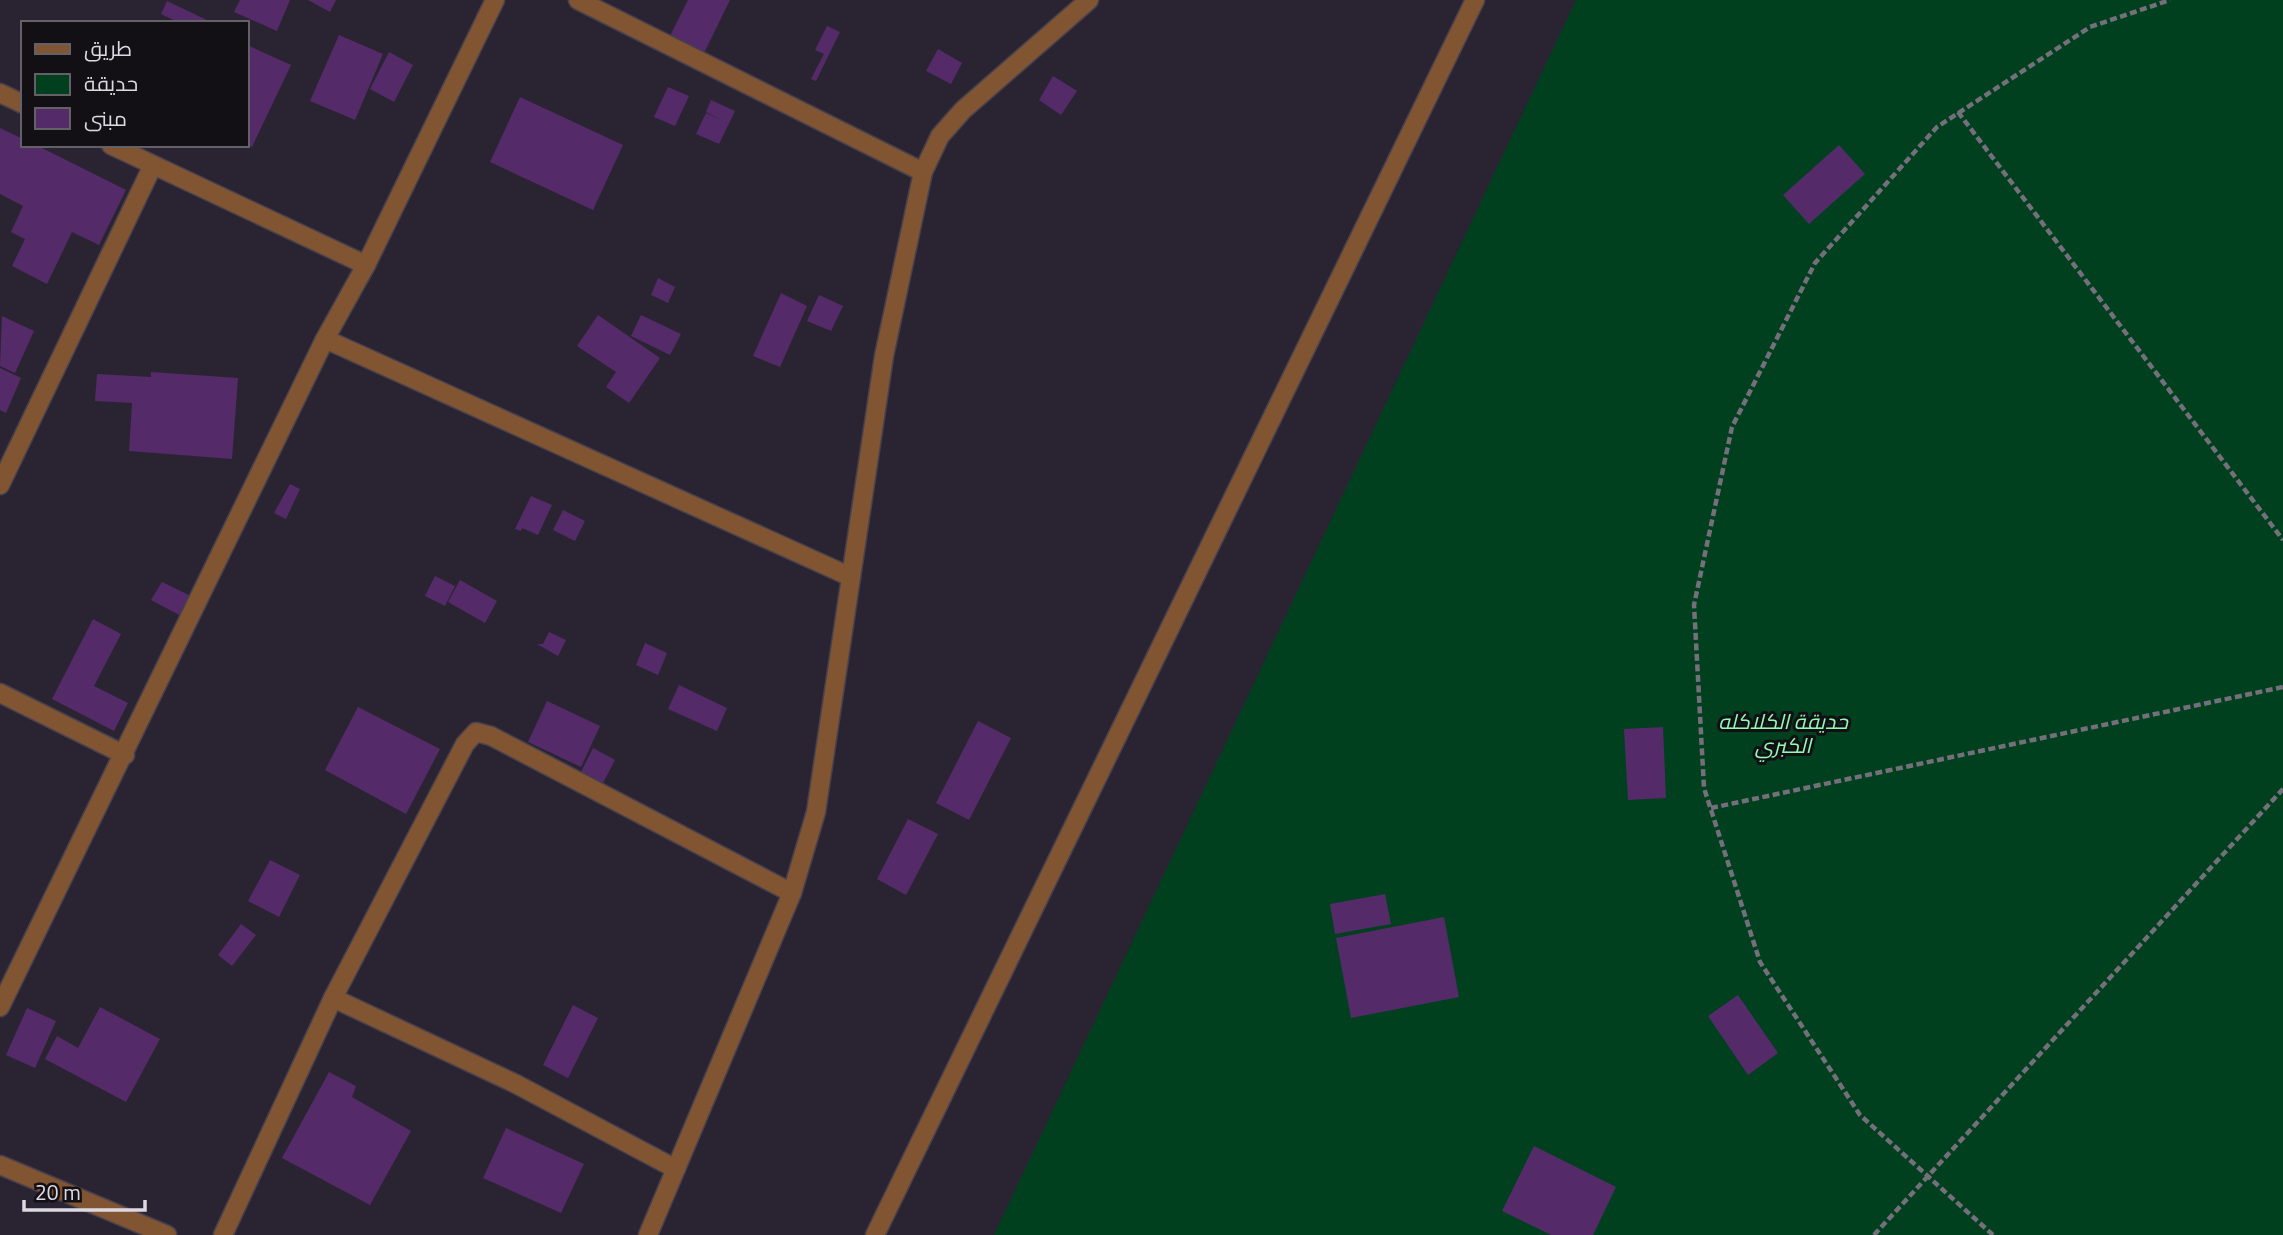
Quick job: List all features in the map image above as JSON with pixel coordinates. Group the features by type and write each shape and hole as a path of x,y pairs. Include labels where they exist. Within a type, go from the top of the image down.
{"street":[{"path":"0,1007 125,755 325,339 366,265 495,0"},
{"path":"578,0 923,172"},
{"path":"648,1235 792,894 816,812 884,356 923,172 940,136 963,110 1089,0"},
{"path":"874,1235 1475,0"},
{"path":"0,93 21,103"},
{"path":"115,147 366,265"},
{"path":"0,485 153,165"},
{"path":"325,339 851,578"},
{"path":"0,693 125,755"},
{"path":"223,1235 333,998 465,744 476,732 491,736 792,894"},
{"path":"333,998 516,1084 677,1169"},
{"path":"0,1166 167,1235"}],"path":[{"path":"1993,1235 1860,1115 1760,962 1704,788 1694,605 1732,427 1815,263 1937,127 2090,27 2169,0"},
{"path":"1958,112 2283,540"},
{"path":"1711,808 2283,687"},
{"path":"1874,1235 2283,789"}],"green space":[{"name":"حديقة الكلاكله الكبري","path":"1576,0 2283,0 2283,1235 994,1235"}],"building":[{"path":"240,0 290,0 277,31 234,12"},
{"path":"308,0 336,0 330,12"},
{"path":"688,0 730,0 703,55 669,38"},
{"path":"167,1 209,21 176,21 161,14"},
{"path":"827,26 840,32 816,81 811,79 824,54 815,50"},
{"path":"339,35 383,54 355,120 310,101"},
{"path":"248,45 291,65 252,147 248,145"},
{"path":"938,49 962,63 951,84 926,71"},
{"path":"389,52 413,65 394,102 370,89"},
{"path":"1053,76 1077,91 1061,115 1039,100"},
{"path":"668,87 689,96 675,126 654,117"},
{"path":"520,97 623,145 593,210 490,162"},
{"path":"711,100 735,111 719,144 696,134 706,113 721,120 706,112"},
{"path":"0,128 21,138 21,147 40,147 126,190 99,245 72,232 47,284 12,266 25,239 11,232 23,206 0,194"},
{"path":"1839,145 1865,174 1809,224 1783,195"},
{"path":"658,278 675,287 668,303 651,295"},
{"path":"781,293 807,306 780,367 753,356"},
{"path":"819,295 843,306 831,331 807,321"},
{"path":"598,315 660,358 629,403 606,387 616,372 577,346"},
{"path":"641,315 681,334 670,355 631,336"},
{"path":"2,316 34,331 15,373 0,366"},
{"path":"0,368 21,378 6,413 0,410"},
{"path":"151,372 238,378 232,459 129,451 132,403 95,401 97,374 151,377"},
{"path":"290,484 300,489 286,519 274,513"},
{"path":"531,496 552,505 538,535 522,528 521,531 515,529"},
{"path":"563,510 585,521 575,541 553,530"},
{"path":"435,576 455,586 445,606 425,596"},
{"path":"460,580 497,601 485,623 448,602"},
{"path":"162,582 193,597 183,617 151,600"},
{"path":"93,619 121,634 94,686 128,703 114,731 52,699"},
{"path":"549,632 566,640 558,656 537,644 543,644"},
{"path":"645,643 667,653 658,675 636,665"},
{"path":"679,685 727,708 717,731 668,709"},
{"path":"547,701 600,726 581,767 528,742"},
{"path":"358,707 440,749 406,814 325,770"},
{"path":"978,721 1011,738 969,820 936,803"},
{"path":"1663,727 1666,798 1628,800 1624,729"},
{"path":"593,748 615,760 603,783 581,772"},
{"path":"908,819 938,834 906,895 877,879"},
{"path":"270,860 300,875 279,917 248,901"},
{"path":"1385,894 1391,924 1335,934 1330,904"},
{"path":"1444,917 1459,997 1351,1018 1336,938"},
{"path":"241,924 256,935 232,966 218,955"},
{"path":"1738,995 1778,1053 1748,1075 1708,1016"},
{"path":"573,1005 598,1018 568,1078 543,1065"},
{"path":"100,1007 160,1039 126,1102 45,1059 57,1036 78,1048"},
{"path":"27,1008 56,1021 35,1068 6,1055"},
{"path":"329,1072 356,1086 352,1097 411,1131 370,1205 282,1158"},
{"path":"506,1128 584,1164 561,1213 483,1178"},
{"path":"1534,1146 1616,1187 1593,1235 1551,1235 1502,1211"}]}
